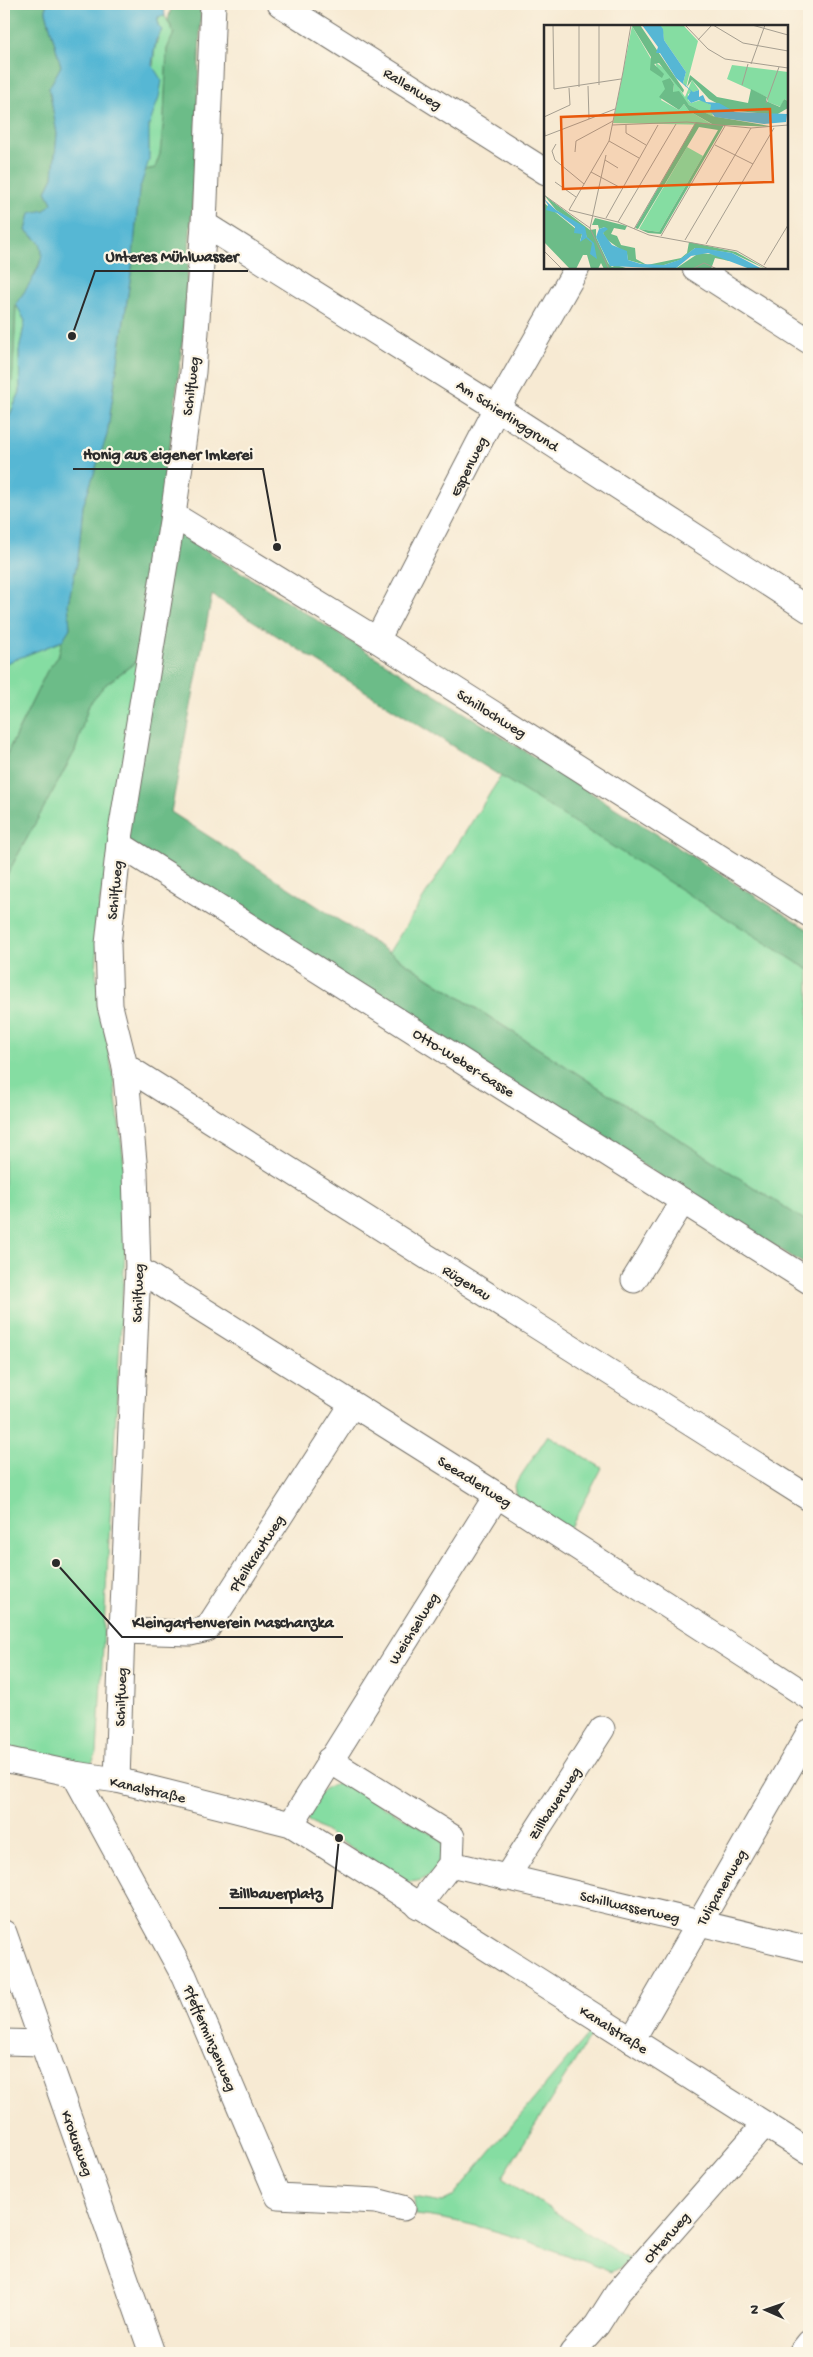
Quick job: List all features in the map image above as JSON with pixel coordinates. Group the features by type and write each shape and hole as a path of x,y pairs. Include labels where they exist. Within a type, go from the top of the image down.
{"street":[{"name":"Schilfweg","path":"118,1780 122,1631 138,1270 135,1172 125,1066 110,1006 108,944 120,844 173,514 193,372 204,224 213,4"},
{"name":"Rallenweg","path":"280,4 544,171"},
{"name":"Am Schierlinggrund","path":"204,224 497,408 809,610"},
{"name":"Espenweg","path":"377,640 497,408 576,269"},
{"path":"697,269 809,341"},
{"name":"Schillochweg","path":"173,514 377,640 809,914"},
{"name":"Otto-Weber-Gasse","path":"120,844 809,1281"},
{"name":"Rügenau","path":"125,1066 809,1498"},
{"path":"634,1280 683,1201"},
{"name":"Seeadlerweg","path":"138,1270 497,1495 809,1697"},
{"name":"Pfeilkrautweg","path":"122,1631 190,1633 208,1629 352,1405"},
{"name":"Weichselweg","path":"291,1824 329,1760 497,1495"},
{"name":"Zillbauerweg","path":"506,1878 602,1729"},
{"name":"Tulipanenweg","path":"632,2040 809,1733"},
{"name":"Kanalstraße","path":"4,1758 74,1774 118,1780 291,1824 809,2152"},
{"path":"329,1760 452,1837 452,1864 418,1906"},
{"name":"Pfefferminzenweg","path":"74,1774 184,1976 278,2196 376,2201 403,2208"},
{"name":"Schillwasserweg","path":"452,1864 809,1949"},
{"name":"Krokusweg","path":"4,1933 152,2353"},
{"path":"4,2042 42,2043"},
{"name":"Otterweg","path":"572,2353 597,2326 618,2292 765,2124"},
{"path":"800,2353 809,2342"}],"green space":[{"path":"4,4 46,4 46,12 61,66 49,88 57,134 53,177 46,191 52,203 45,210 30,214 26,231 40,242 43,256 31,282 16,304 10,400 4,415"},
{"path":"172,4 201,4 196,149 183,337 161,522 809,930 809,970 212,595 171,812 809,1223 809,1267 119,844 150,651 105,685 89,704 75,751 4,880 4,760 47,671 58,657 62,641 70,628 68,603 78,559 83,506 107,435 132,267 139,191 145,170 155,168 160,154 164,118 167,49 174,33 168,20"},
{"path":"165,16 174,33 167,49 164,118 160,154 155,168 145,170 149,153 154,58 158,37 162,30 158,26 158,17"},
{"path":"16,304 25,321 19,351 20,392 4,427 12,372"},
{"path":"62,641 58,657 47,671 4,759 4,667 6,663"},
{"path":"151,651 119,844 100,900 96,974 114,1082 124,1163 126,1233 97,1753 90,1766 4,1746 4,880 75,751 89,704 105,685"},
{"path":"501,776 809,970 809,1223 389,952"},
{"path":"548,1435 602,1468 569,1531 516,1496 514,1486"},
{"path":"342,1783 440,1838 445,1850 431,1874 421,1880 405,1882 307,1820 318,1795 327,1787"},
{"path":"591,2031 593,2032 502,2178 631,2261 611,2272 539,2245 491,2230 441,2218 415,2215 414,2197 442,2202 452,2197"}],"water":[{"path":"46,4 164,4 165,16 158,17 158,26 162,30 156,40 152,65 162,81 159,97 149,126 149,160 139,191 132,267 107,435 83,506 78,559 68,603 70,628 62,641 6,663 4,667 4,428 20,392 19,351 25,321 16,304 36,273 42,256 38,241 26,231 30,213 45,210 52,203 46,191 53,177 57,134 49,88 61,66 46,12"}],"place":[{"name":"Unteres Mühlwasser","path":"72,336"},
{"name":"Honig aus eigener Imkerei","path":"277,547"},
{"name":"Kleingartenverein Maschanzka","path":"56,1563"},
{"name":"Zillbauerplatz","path":"339,1838"}]}
